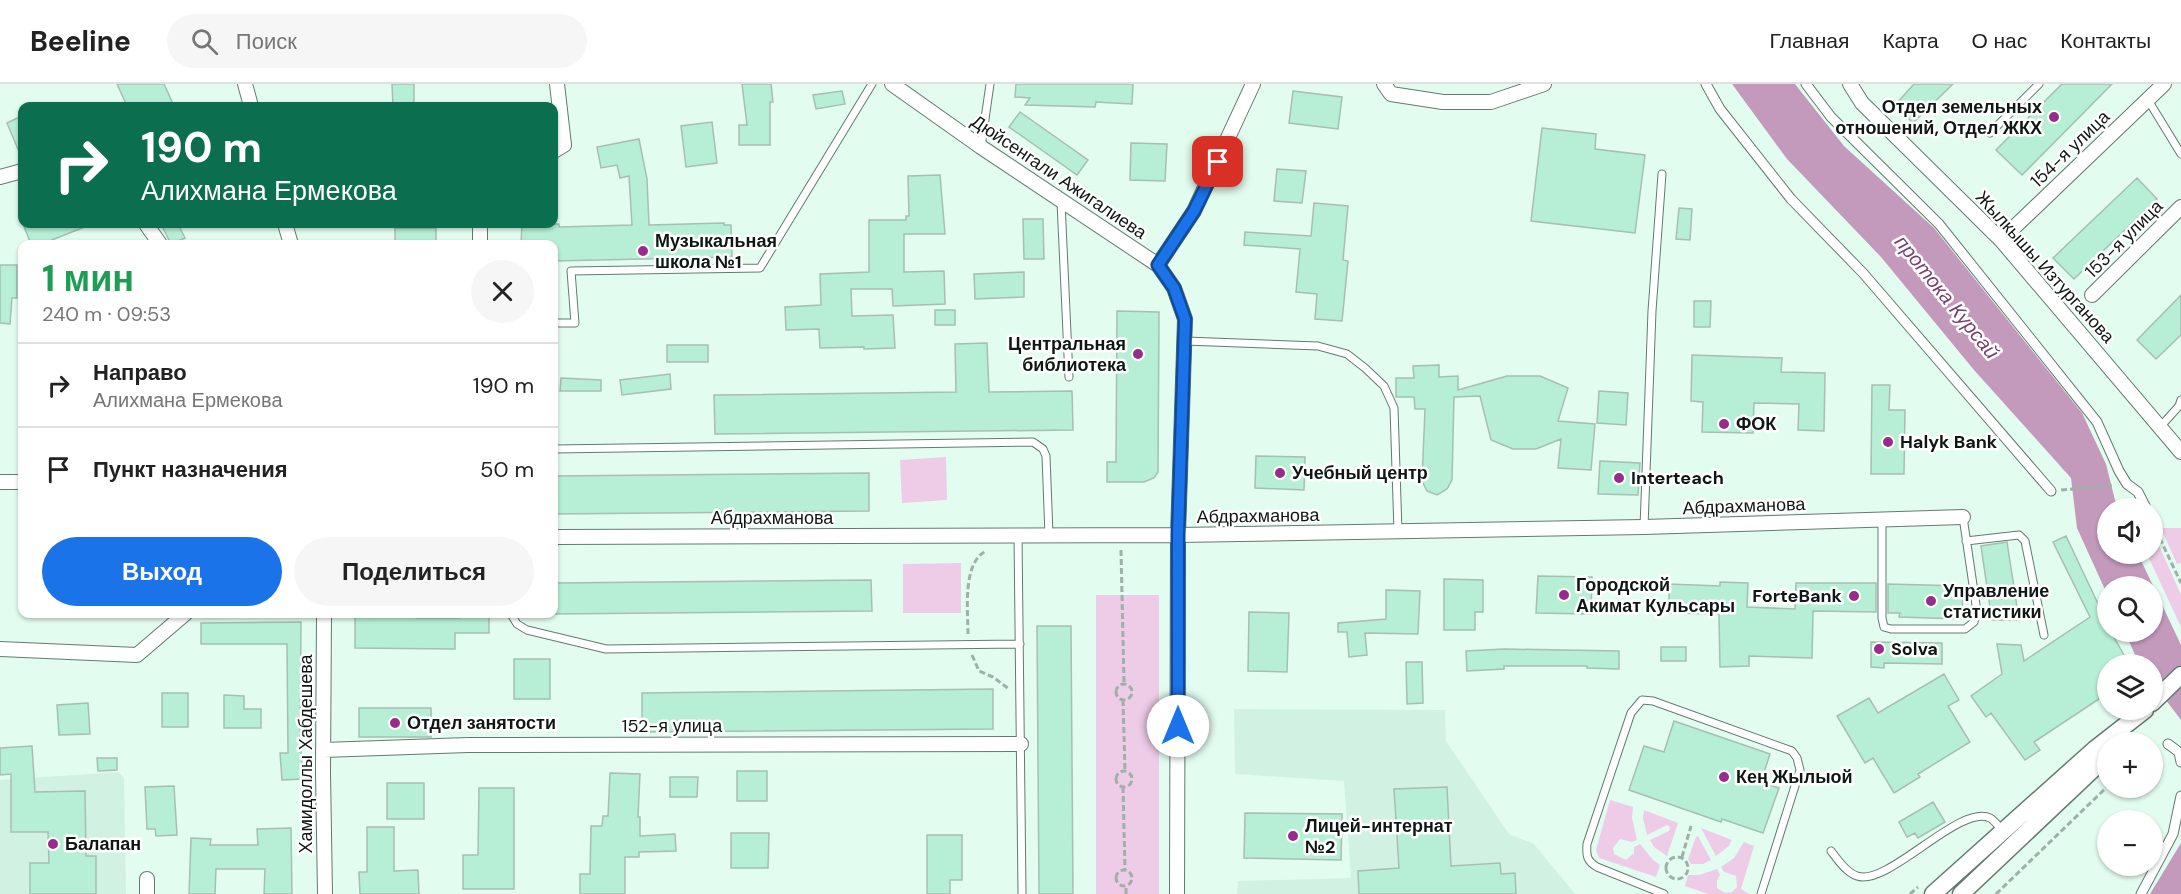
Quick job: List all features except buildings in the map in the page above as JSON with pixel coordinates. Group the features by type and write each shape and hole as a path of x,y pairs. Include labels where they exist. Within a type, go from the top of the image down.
{"street":[{"path":"245,84 250,102"},
{"path":"557,84 564,145 558,149"},
{"name":"Дюйсенгали Ажигалиева","path":"892,84 981,147 1158,265 1174,288 1185,319 1178,535 1177,894"},
{"path":"1158,265 1194,211 1253,84"},
{"path":"1384,84 1391,93 1443,102 1491,102 1544,84"},
{"path":"1706,84 1720,109 1791,200 1863,273 2051,491"},
{"path":"1806,84 1831,117 1939,224 2097,422 2119,471 2141,498"},
{"name":"Жылкышы Изтурганова","path":"1850,84 1862,103 2001,240 2181,452"},
{"name":"154-я улица","path":"2001,240 2163,84"},
{"path":"0,177 18,172"},
{"name":"153-я улица","path":"2092,295 2181,207"},
{"path":"0,482 18,482"},
{"name":"Абдрахманова","path":"558,537 1178,535 1644,527 1963,517"},
{"path":"0,649 137,655 180,618"},
{"name":"Хамидоллы Хабдешева","path":"324,618 325,894"},
{"path":"2163,692 2181,675"},
{"path":"1961,894 2009,837 2096,749 2132,720"},
{"path":"2126,732 2137,720"},
{"name":"152-я улица","path":"323,750 468,745 1021,744"},
{"path":"2168,744 2180,752 2181,762"},
{"path":"2141,894 2173,834 2181,796"},
{"path":"1933,894 2009,837"},
{"path":"147,879 147,894"}],"lane":[{"path":"558,323 575,323 571,271 760,268 872,84"},
{"path":"981,147 990,84"},
{"path":"1989,133 2039,84"},
{"path":"2148,100 2181,154"},
{"path":"1644,527 1652,311 1662,174"},
{"path":"1061,199 1069,378"},
{"path":"1185,341 1318,346 1347,354 1365,368 1384,387 1395,408 1398,531"},
{"path":"2161,426 2179,406 2181,400"},
{"path":"558,449 1033,442 1043,449 1046,456 1049,535"},
{"path":"1882,519 1881,618 1884,627 1891,629 1965,629 1974,622 1977,612 1963,517"},
{"path":"1018,535 1022,894"},
{"path":"1966,541 2019,535 2025,541 2044,635"},
{"path":"513,618 517,624 527,630 606,649 1020,644"},
{"path":"1664,894 1597,867 1589,862 1586,853 1587,844 1631,713 1642,700 1653,701 1792,751 1797,758 1800,770 1761,894"},
{"path":"1831,851 1847,871 1859,878 1877,875 1960,823 1976,816 1989,818 2009,837"}],"path":[{"path":"2051,491 2128,484"},
{"path":"1121,535 1124,683"},
{"path":"2163,545 2181,583"},
{"path":"989,549 980,554 968,579 968,645 979,671 1021,697"},
{"path":"1124,683 1131,687 1132,692 1128,699 1123,700 1118,698 1115,692 1117,687 1124,683"},
{"path":"1123,700 1125,771"},
{"path":"1124,787 1117,783 1116,777 1125,771"},
{"path":"1124,787 1132,780 1129,773 1125,771"},
{"path":"1124,787 1125,870"},
{"path":"1996,894 2097,797"},
{"path":"1682,857 1691,826"},
{"path":"1674,857 1682,857 1689,866 1687,873 1682,878 1672,878 1666,869 1668,861 1674,857"},
{"path":"1125,870 1130,872 1131,884 1121,886 1116,879 1117,874 1125,870"},
{"path":"1126,886 1126,894"}],"shaded area":[{"path":"946,457 947,500 902,503 900,460"},
{"path":"2163,528 2181,528 2181,563 2177,564"},
{"path":"2163,554 2181,595 2181,627 2163,588 2163,576 2157,576 2152,564 2163,564"},
{"path":"961,563 961,613 903,613 903,564"},
{"path":"1096,595 1159,595 1159,894 1096,894"},
{"path":"1234,709 1445,710 1446,741 1509,834 1534,844 1575,894 1237,894 1238,881 1351,878 1344,781 1235,774"},
{"path":"119,772 124,778 126,894 0,894 0,780"},
{"path":"1610,800 1633,807 1632,818 1637,840 1632,842 1620,839 1613,848 1614,854 1626,860 1634,853 1634,847 1640,844 1660,865 1656,877 1599,858 1596,850"},
{"path":"1644,810 1678,823 1667,856 1654,847 1650,840 1669,831 1670,827 1667,825 1647,835 1643,818"},
{"path":"1701,828 1732,840 1729,846 1716,856"},
{"path":"1698,836 1711,860 1703,864 1691,864 1688,859"},
{"path":"1744,842 1754,846 1741,889 1749,894 1708,894 1685,886 1688,875 1699,875 1717,869 1720,875 1717,888 1725,893 1732,892 1737,887 1736,876 1724,872 1721,867 1734,858"}],"water":[{"name":"протока Курсай","path":"1732,84 1795,84 1844,146 1934,228 2082,413 2106,464 2114,498 2097,498 2097,564 2143,564 2148,576 2099,576 2077,528 2071,478 1974,370 1881,257 1787,159"},
{"path":"2163,607 2181,645 2181,720 2163,696 2163,654 2135,654 2129,642 2163,642"},
{"path":"2181,843 2181,894 2150,894"}],"place":[{"name":"Отдел земельных отношений, Отдел ЖКХ","path":"2054,117"},
{"name":"Музыкальная школа №1","path":"643,251"},
{"name":"Центральная библиотека","path":"1138,354"},
{"name":"ФОК","path":"1724,424"},
{"name":"Halyk Bank","path":"1888,442"},
{"name":"Учебный центр","path":"1280,473"},
{"name":"Interteach","path":"1619,478"},
{"name":"Городской Акимат Кульсары","path":"1564,595"},
{"name":"ForteBank","path":"1854,596"},
{"name":"Управление статистики","path":"1931,601"},
{"name":"Solva","path":"1879,649"},
{"name":"Отдел занятости","path":"395,723"},
{"name":"Кең Жылыой","path":"1724,777"},
{"name":"Лицей-интернат №2","path":"1293,836"},
{"name":"Балапан","path":"53,844"}],"route":[{"path":"1178,726 1178,535 1185,319 1174,288 1158,265 1194,211 1218,162"}]}
